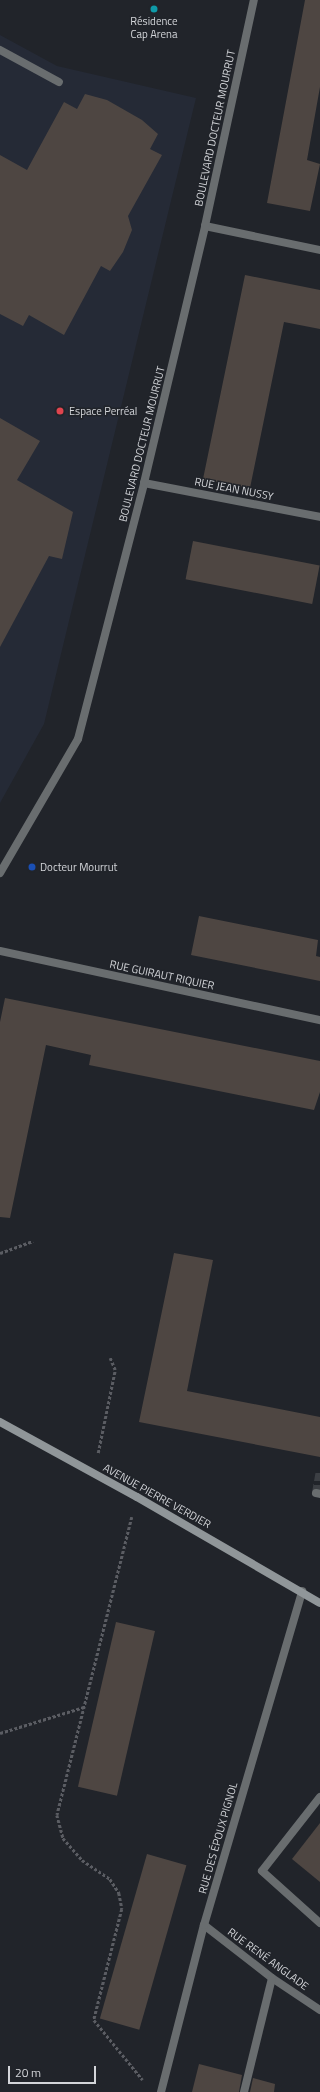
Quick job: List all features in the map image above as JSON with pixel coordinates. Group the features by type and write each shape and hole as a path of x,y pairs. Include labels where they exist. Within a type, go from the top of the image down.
{"main road":[{"name":"AVENUE PIERRE VERDIER","path":"0,1422 138,1497 302,1591 320,1603"},
{"name":"AVENUE PIERRE VERDIER","path":"302,1591 320,1607"}],"street":[{"name":"BOULEVARD DOCTEUR MOURRUT","path":"0,874 78,739 144,483 205,226 254,0"},
{"path":"0,50 59,82"},
{"path":"205,226 320,250"},
{"name":"RUE JEAN NUSSY","path":"144,483 320,517"},
{"name":"RUE GUIRAUT RIQUIER","path":"0,952 320,1020"},
{"name":"RUE DES ÉPOUX PIGNOL","path":"160,2092 204,1925 302,1591"},
{"path":"320,1797 262,1871 320,1923"},
{"name":"RUE RENÉ ANGLADE","path":"204,1925 272,1978 320,2010"},
{"path":"244,2092 272,1978"}],"path":[{"path":"0,1253 33,1241"},
{"path":"94,1473 116,1370 110,1358"},
{"path":"138,1497 56,1815 63,1838 82,1860 110,1879 119,1894 122,1909 94,2020 149,2086"},
{"path":"0,1733 84,1707"}],"shaded area":[{"name":"Espace Perréal","path":"0,35 57,66 196,98 44,724 0,803"}],"building":[{"path":"305,0 320,0 320,87 307,160 320,164 310,211 267,203"},
{"path":"85,94 107,100 142,120 158,134 150,149 162,155 128,216 132,230 123,252 110,271 101,266 64,335 29,315 23,326 0,314 0,155 27,170 64,102 77,109"},
{"path":"245,275 320,290 320,329 284,322 250,488 203,479"},
{"path":"0,418 40,441 17,480 73,512 62,559 49,556 0,647"},
{"path":"193,541 320,566 312,604 186,579"},
{"path":"199,916 318,940 316,956 320,957 320,981 191,955"},
{"path":"5,998 320,1061 320,1092 314,1110 89,1065 91,1055 46,1045 10,1218 0,1217 0,1022"},
{"path":"174,1253 213,1260 187,1391 320,1417 320,1457 139,1422"},
{"path":"116,1622 155,1631 117,1796 78,1787"},
{"path":"320,1823 320,1882 292,1859"},
{"path":"147,1854 186,1865 139,2030 100,2018"},
{"path":"199,2064 242,2075 239,2092 192,2092"},
{"path":"253,2078 275,2084 274,2092 250,2092"}],"tunnel":[{"path":"316,1493 320,1470"}],"place":[{"name":"Résidence Cap Arena","path":"154,9"},
{"name":"Espace Perréal","path":"60,411"},
{"name":"Docteur Mourrut","path":"32,867"}]}
